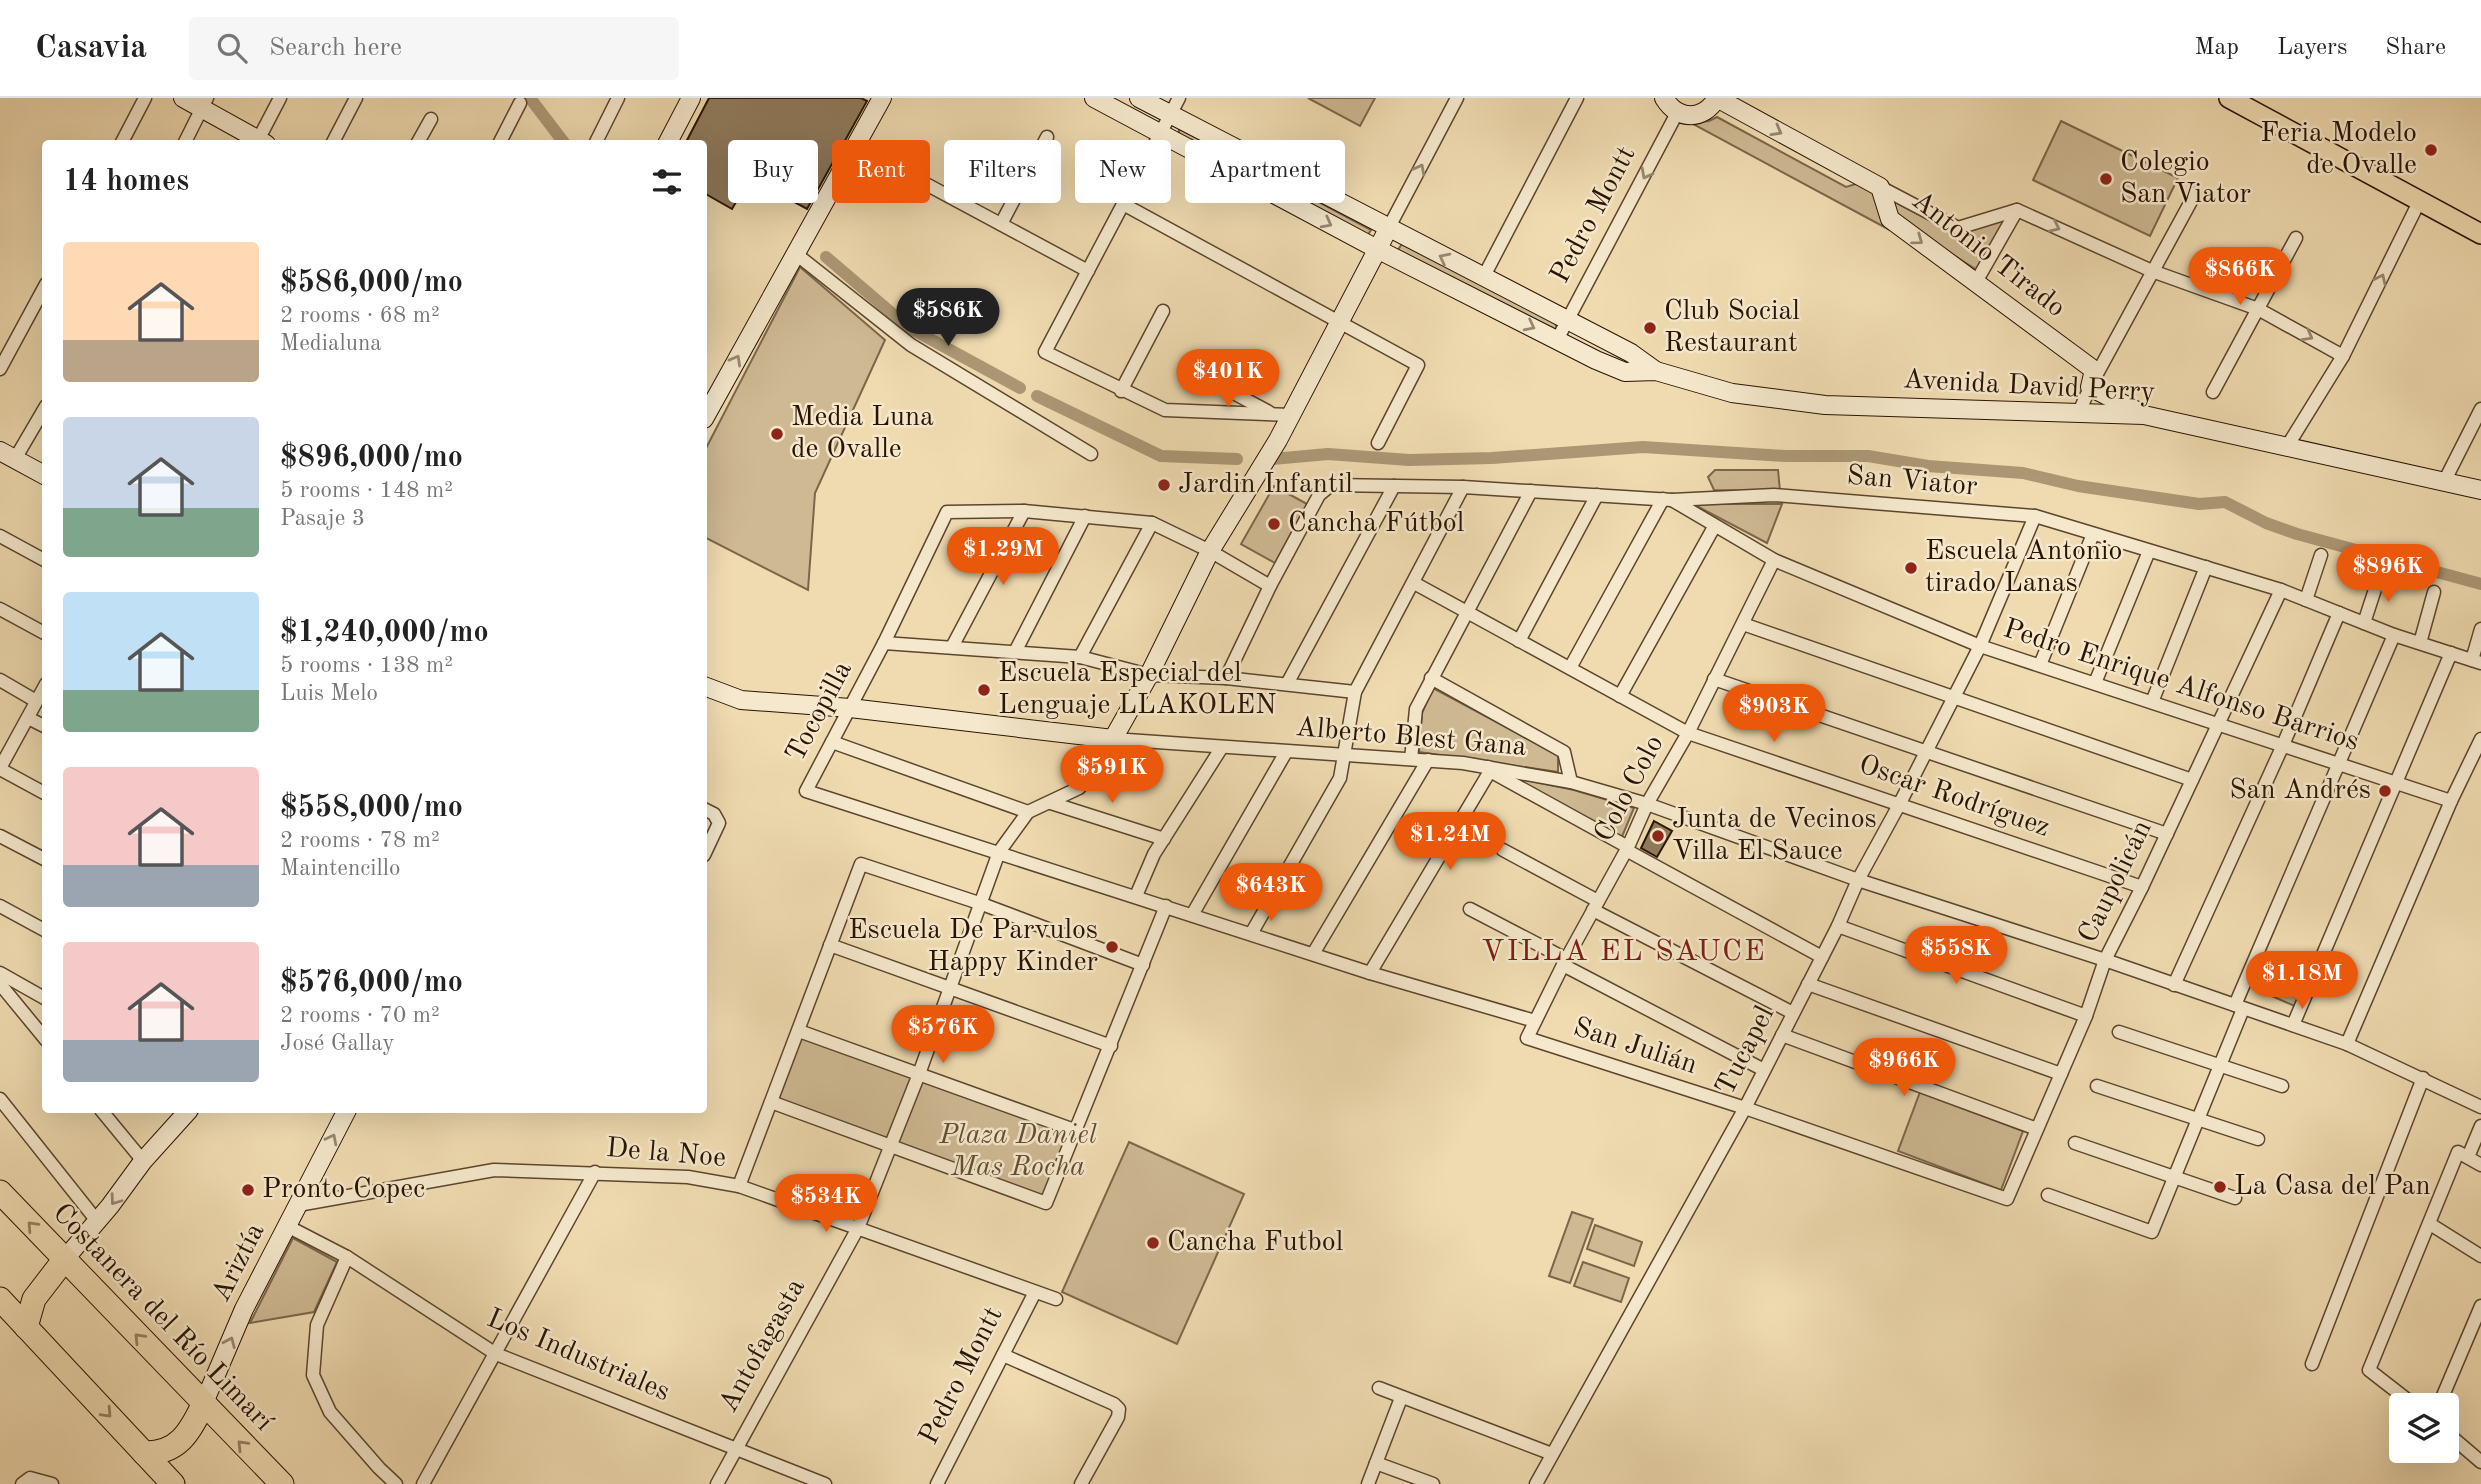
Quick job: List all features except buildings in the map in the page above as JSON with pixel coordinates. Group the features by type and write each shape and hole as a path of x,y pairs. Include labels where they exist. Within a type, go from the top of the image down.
{"highway":[{"name":"Costanera del Río Limarí","path":"0,1192 282,1484"},
{"path":"26,1327 34,1299 64,1260"},
{"path":"0,1299 173,1484"},
{"path":"144,1453 162,1451 179,1443 189,1433 203,1405"}],"main road":[{"path":"183,98 204,104 257,140"},
{"path":"669,140 691,98"},
{"path":"860,140 882,98"},
{"name":"Avenida David Perry","path":"1094,98 1377,249 1625,372 1656,371 1732,393 1825,405 2144,415 2481,490"},
{"name":"Avenida David Perry","path":"1139,98 1631,353 1656,371"},
{"path":"1664,98 1677,113 1687,116 1705,113 1717,98"},
{"name":"Antonio Tirado","path":"1717,98 1880,187 1890,219 2094,370 2090,387"},
{"path":"2229,98 2481,234"},
{"path":"707,414 832,190"},
{"name":"Antofagasta","path":"1113,739 1149,675 1210,551 1278,440 1282,414 1340,323 1388,229"},
{"path":"2090,387 2144,415"},
{"path":"7,455 42,474"},
{"name":"Alberto Blest Gana","path":"707,687 741,700 850,708 1113,739"},
{"path":"64,1260 143,1161 186,1113"},
{"name":"Ariztía","path":"203,1405 244,1309 345,1113"}],"street":[{"path":"123,140 145,98"},
{"path":"261,140 280,98"},
{"path":"334,140 356,98"},
{"path":"597,140 618,98"},
{"path":"1179,98 1045,352 1165,410 1282,414"},
{"name":"Antofagasta","path":"1388,229 1457,98"},
{"path":"1483,278 1577,98"},
{"path":"501,140 520,103"},
{"path":"186,140 204,104"},
{"name":"Pedro Montt","path":"1557,340 1677,113"},
{"path":"419,140 430,119"},
{"path":"1001,224 1047,137"},
{"path":"930,186 1088,271"},
{"path":"1880,187 1958,228 2017,210 2152,271 2258,309 2343,356"},
{"path":"2080,412 2090,387 2195,194"},
{"path":"2288,446 2343,356 2419,202"},
{"path":"1123,204 1418,365 1378,443"},
{"path":"1976,282 2017,210"},
{"path":"2213,392 2296,237"},
{"path":"796,254 911,345 1091,454"},
{"path":"0,369 42,291"},
{"path":"1121,391 1163,311"},
{"path":"1198,374 1282,414"},
{"path":"2444,482 2481,408"},
{"path":"7,455 42,411"},
{"name":"San Viator","path":"1270,586 1318,495 1331,485 1464,487 1667,500 1773,495 2035,516 2281,590 2394,635 2476,662"},
{"path":"1287,684 1394,486"},
{"path":"1251,934 1340,778 1355,692 1464,487"},
{"path":"1411,759 1416,709 1531,491"},
{"path":"1519,641 1597,495"},
{"path":"1570,668 1667,500"},
{"name":"Pedro Enrique Alfonso Barrios","path":"1667,500 1774,561 1980,646 2451,801"},
{"path":"952,647 1024,511 1152,523 1210,551 1270,586 1226,678"},
{"name":"Tocopilla","path":"999,852 806,791 884,643 947,512 1024,511"},
{"path":"1015,652 1085,516"},
{"name":"Tucapel","path":"1536,1484 1745,1108 1838,926 1858,880 1980,646 2035,516"},
{"path":"1080,657 1152,523"},
{"path":"1620,696 1714,527"},
{"path":"2040,665 2093,534"},
{"path":"0,536 42,559"},
{"path":"2095,683 2149,551"},
{"path":"2306,600 2321,555"},
{"name":"Colo Colo","path":"1527,1038 1564,962 1627,849 1647,803 1688,733 1774,561"},
{"path":"2152,702 2206,567"},
{"path":"2364,623 2380,574"},
{"name":"Oscar Rodríguez","path":"1414,583 1688,733 2142,887"},
{"name":"Caupolicán","path":"2007,1199 2086,1016 2105,960 2281,590"},
{"path":"2420,643 2434,592"},
{"path":"0,609 42,632"},
{"path":"2174,985 2283,745 2339,613"},
{"path":"1742,624 2192,780"},
{"path":"2476,662 2481,629"},
{"path":"2049,1195 2152,1233 2220,1065 2239,1007 2394,635"},
{"path":"884,643 1080,657 1149,675 1226,678 1355,692"},
{"path":"2293,1026 2451,653"},
{"path":"1431,678 1564,752 1571,782"},
{"path":"1714,679 2167,834"},
{"path":"0,680 36,701"},
{"path":"42,691 28,718 5,748 0,769 42,792"},
{"path":"28,718 42,725"},
{"name":"Antofagasta","path":"717,1484 858,1228 919,1074 999,852 1028,813 1079,788 1095,771 1113,739"},
{"name":"Alberto Blest Gana","path":"1113,739 1428,760 1571,782 1647,803 1858,880 2105,960 2347,1044 2481,1107"},
{"path":"2347,1044 2451,801 2481,739"},
{"path":"832,742 1028,813"},
{"path":"1136,896 1154,854 1222,747"},
{"path":"1192,915 1286,752"},
{"path":"1312,954 1428,760"},
{"path":"1370,973 1489,769 1822,957"},
{"path":"1051,803 1164,839"},
{"path":"707,810 714,814 719,823 707,849"},
{"path":"0,836 42,858"},
{"path":"1503,850 1596,905 1793,1013"},
{"path":"999,852 1370,973 1535,1021"},
{"path":"739,1186 861,864 982,904 1143,965"},
{"path":"0,906 42,930"},
{"path":"771,1102 1046,1203 1166,906"},
{"path":"1470,909 1764,1070"},
{"path":"1838,926 2086,1016"},
{"path":"830,945 1111,1046"},
{"path":"0,973 42,997"},
{"path":"0,984 42,1035"},
{"path":"1808,984 2061,1074"},
{"path":"799,1031 1077,1131"},
{"path":"2119,1032 2282,1086"},
{"path":"1782,1035 2037,1129"},
{"name":"San Julián","path":"1527,1038 1745,1108 2007,1199"},
{"path":"2312,1364 2423,1078"},
{"path":"2097,1087 2258,1139"},
{"path":"0,1099 97,1221"},
{"path":"104,1113 143,1161"},
{"path":"2468,1157 2481,1126"},
{"path":"2075,1143 2235,1198"},
{"path":"2399,1393 2369,1370 2459,1152 2481,1165"},
{"name":"De la Noe","path":"298,1205 494,1170 688,1177 739,1186 1056,1299"},
{"path":"423,1484 595,1172"},
{"path":"2430,1224 2481,1256"},
{"name":"Los Industriales","path":"287,1226 347,1257 496,1354 825,1484"},
{"path":"347,1257 317,1325 313,1375 330,1412 396,1484"},
{"name":"Pedro Montt","path":"937,1484 1035,1292"},
{"path":"2444,1393 2481,1306"},
{"path":"1003,1355 1114,1404 1119,1409 1118,1417 1081,1484"},
{"path":"1378,1388 1552,1454"},
{"path":"1368,1484 1401,1398"},
{"path":"2459,1443 2481,1462"},
{"path":"1376,1463 1433,1484"},
{"path":"22,1484 30,1478 52,1484"}],"green space":[{"path":"1308,98 1375,98 1360,126"},
{"path":"1717,117 1846,187 1859,183 1875,194 1888,229 1691,123"},
{"name":"Colegio San Viator","path":"2061,121 2178,178 2150,236 2033,180"},
{"path":"1179,127 1203,140 1187,140 1179,136"},
{"path":"1889,197 1957,232 2009,217 1977,270 1896,219"},
{"path":"1305,203 1321,203 1371,230 1367,236"},
{"path":"1402,244 1555,322 1557,329 1555,332 1397,251"},
{"name":"Media Luna de Ovalle","path":"800,267 885,340 815,493 808,590 707,539 707,446"},
{"path":"1715,470 1778,470 1780,491 1714,490 1708,477"},
{"name":"Cancha Fútbol","path":"1274,486 1307,504 1275,563 1241,544"},
{"path":"1693,504 1782,504 1767,543"},
{"path":"1433,688 1558,755 1558,772 1419,752 1422,713"},
{"path":"1511,777 1574,790 1634,808 1621,839"},
{"path":"2265,955 2311,974 2297,1007 2251,987"},
{"name":"Plaza Daniel Mas Rocha","path":"800,1036 915,1076 889,1141 777,1100"},
{"name":"Plaza Daniel Mas Rocha","path":"920,1078 1074,1133 1046,1202 895,1144"},
{"path":"1920,1092 2023,1131 2001,1190 1898,1151"},
{"name":"Cancha Futbol","path":"1129,1142 1244,1194 1177,1344 1062,1292"},
{"path":"1572,1212 1593,1219 1570,1283 1549,1276"},
{"path":"1595,1225 1642,1242 1634,1266 1587,1249"},
{"path":"293,1238 337,1262 314,1312 250,1323"},
{"path":"1583,1262 1629,1278 1621,1302 1574,1286"}],"waterway":[{"path":"530,98 562,140"},
{"path":"826,257 908,327 1020,388"},
{"path":"1037,396 1161,456 1237,459"},
{"path":"1262,460 1328,454 1409,460 1492,458 1643,447 1785,456 1868,456 1928,466 2023,473 2078,486 2199,504 2225,502 2266,523 2297,534 2481,584"}],"place":[{"name":"Feria Modelo de Ovalle","path":"2431,150"},
{"name":"Colegio San Viator","path":"2106,179"},
{"name":"Club Social Restaurant","path":"1650,328"},
{"name":"Media Luna de Ovalle","path":"777,434"},
{"name":"Jardin Infantil","path":"1164,485"},
{"name":"Cancha Fútbol","path":"1274,524"},
{"name":"Escuela Antonio tirado Lanas","path":"1911,568"},
{"name":"Escuela Especial del Lenguaje LLAKOLEN","path":"984,690"},
{"name":"San Andrés","path":"2385,791"},
{"name":"Junta de Vecinos Villa El Sauce","path":"1658,836"},
{"name":"Escuela De Parvulos Happy Kinder","path":"1112,947"},
{"name":"La Casa del Pan","path":"2220,1187"},
{"name":"Pronto Copec","path":"248,1190"},
{"name":"Cancha Futbol","path":"1153,1243"}],"district":[{"name":"VILLA EL SAUCE","path":"1624,952"}]}
